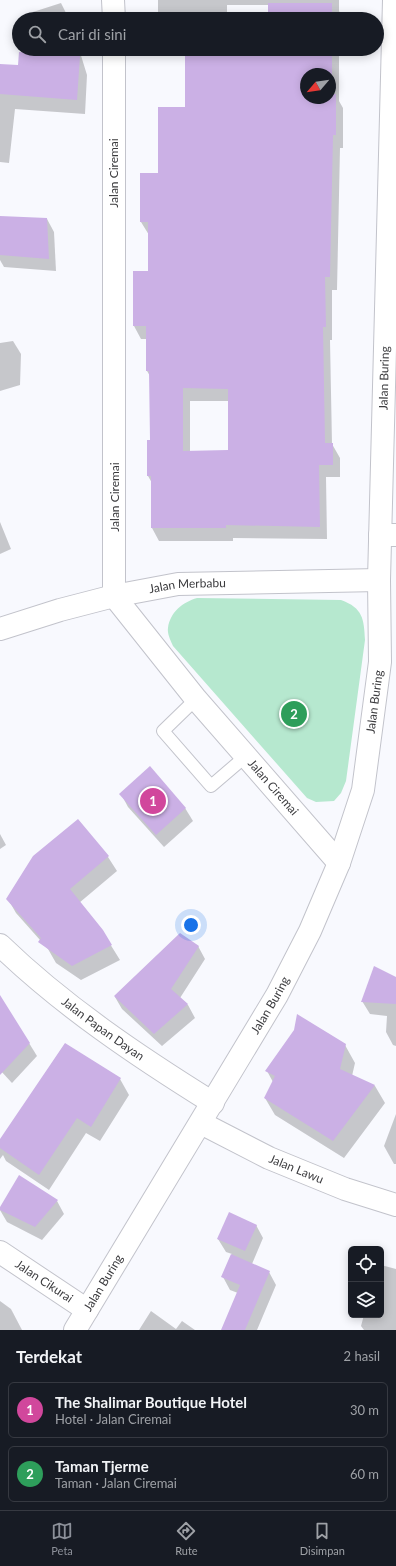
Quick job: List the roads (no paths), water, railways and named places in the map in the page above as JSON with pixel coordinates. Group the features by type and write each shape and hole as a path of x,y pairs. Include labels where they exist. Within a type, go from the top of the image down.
{"street":[{"path":"113,0 114,12"},
{"name":"Jalan Buring","path":"75,1330 277,995 310,931 339,864 363,790 380,662 379,580 388,535 394,0"},
{"name":"Jalan Ciremai","path":"114,56 114,596 196,699 339,864"},
{"name":"Jalan Merbabu","path":"0,629 60,610 114,596 178,584 379,580"},
{"name":"Jalan Papan Dayan","path":"0,945 95,1024 169,1076 213,1103"},
{"name":"Jalan Lawu","path":"201,1123 269,1158 345,1189 396,1205"},
{"name":"Jalan Cikurai","path":"0,1252 87,1310"}],"lane":[{"path":"196,699 163,731 211,786 246,756"}],"place":[{"name":"Taman Tjerme","path":"294,714"},
{"name":"The Shalimar Boutique Hotel","path":"153,801"}]}
